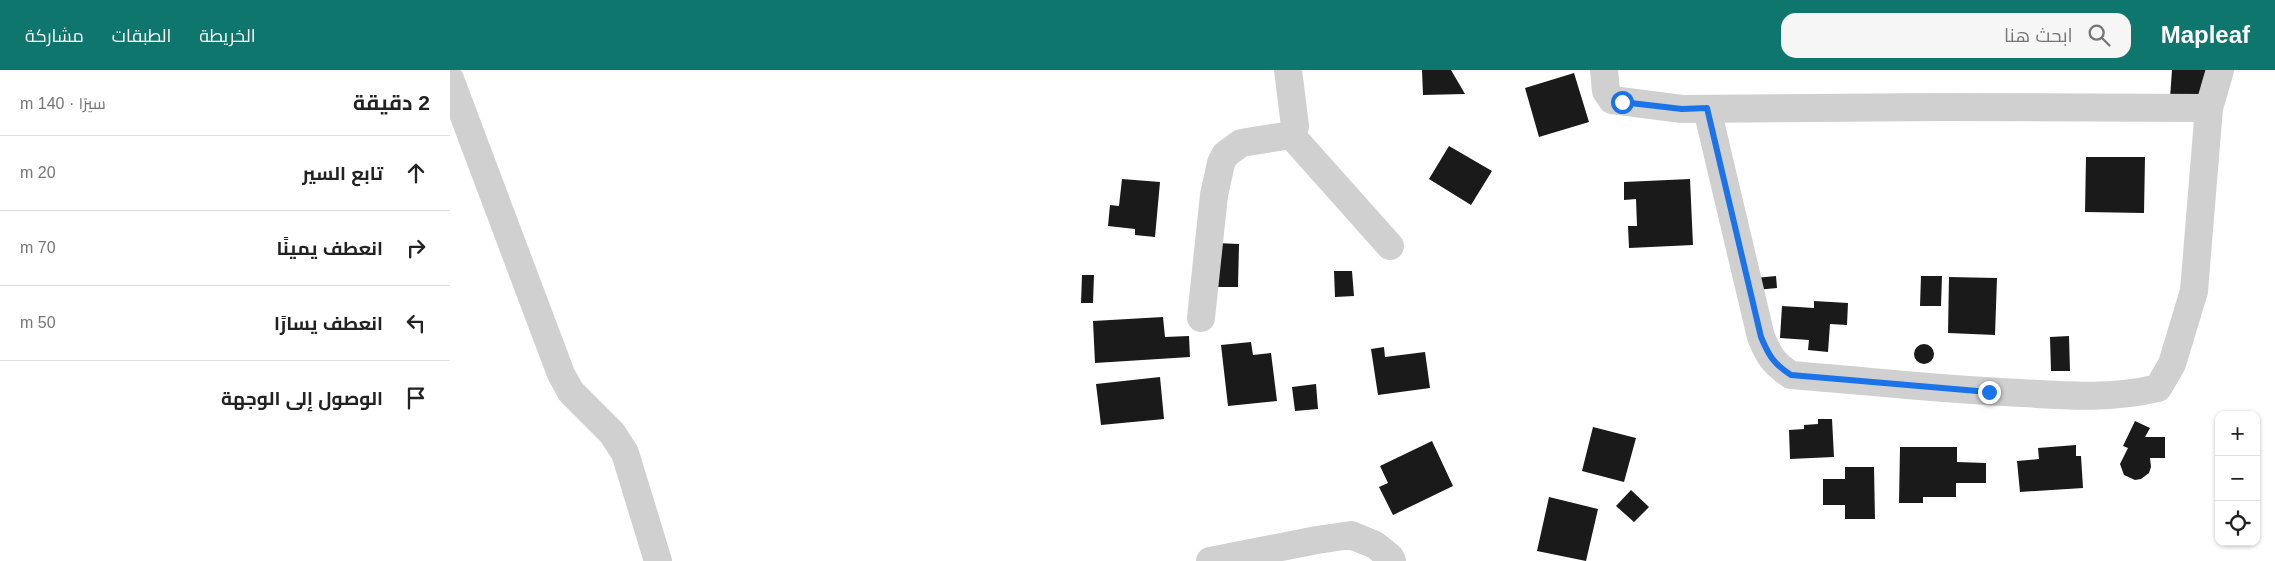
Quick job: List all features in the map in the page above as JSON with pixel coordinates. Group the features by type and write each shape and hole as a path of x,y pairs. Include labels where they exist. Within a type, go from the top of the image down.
{"street":[{"path":"1288,70 1295,126 1291,135"},
{"path":"1604,70 1606,91 1612,100 1682,109 1930,107 2209,108"},
{"path":"1707,108 1761,337 1770,358 1781,368 1791,375 1989,392 2098,397 2134,394 2158,388 2172,364 2194,292 2209,108 2220,70"},
{"path":"450,79 561,374 571,392 612,433 625,454 658,561"},
{"path":"1291,135 1390,246"},
{"path":"1201,318 1214,195 1221,163 1225,155 1241,143 1291,135"},
{"path":"1210,561 1351,535 1375,545 1390,557 1392,561"}],"building":[{"path":"1422,70 1451,70 1465,94 1423,95"},
{"path":"2172,70 2209,70 2206,102 2170,98"},
{"path":"1574,73 1589,122 1539,137 1525,88"},
{"path":"1449,146 1492,171 1471,205 1429,179"},
{"path":"2086,157 2145,157 2144,213 2085,212"},
{"path":"1122,179 1160,182 1155,237 1135,235 1135,229 1108,226 1110,205 1119,206"},
{"path":"1690,179 1693,245 1629,248 1628,226 1637,226 1636,199 1624,200 1624,182"},
{"path":"1216,243 1239,244 1238,287 1214,287"},
{"path":"1334,271 1352,271 1354,296 1335,297"},
{"path":"1082,275 1094,275 1093,303 1081,303"},
{"path":"1776,276 1777,288 1756,290 1755,278"},
{"path":"1921,276 1942,276 1941,306 1920,306"},
{"path":"1949,277 1997,278 1995,335 1948,333"},
{"path":"1814,301 1848,303 1847,325 1830,324 1828,352 1808,350 1809,340 1780,338 1782,306 1814,308"},
{"path":"1163,317 1165,337 1189,336 1190,357 1095,363 1093,321"},
{"path":"2069,336 2070,371 2051,371 2050,337"},
{"path":"1251,342 1253,355 1271,353 1277,401 1228,406 1221,345"},
{"path":"1924,344 1931,347 1934,354 1931,361 1924,364 1917,361 1914,354 1917,347"},
{"path":"1384,347 1385,357 1425,352 1430,388 1378,395 1371,349"},
{"path":"1160,377 1164,419 1101,425 1096,384"},
{"path":"1316,384 1318,409 1295,411 1292,387"},
{"path":"1818,419 1832,419 1834,457 1790,459 1789,430 1804,429 1804,425 1818,424"},
{"path":"2135,421 2150,428 2145,437 2165,437 2165,458 2150,458 2151,467 2149,473 2141,479 2135,480 2124,475 2120,464 2128,448 2123,446"},
{"path":"1593,427 1636,438 1624,482 1582,471"},
{"path":"1432,441 1453,486 1393,515 1379,487 1388,483 1380,466"},
{"path":"2076,445 2076,456 2081,456 2083,488 2020,492 2017,461 2039,459 2038,448"},
{"path":"1900,447 1957,447 1957,462 1986,463 1986,483 1956,483 1956,497 1923,497 1923,503 1899,503"},
{"path":"1845,467 1874,467 1875,519 1845,519 1845,505 1823,505 1823,479 1845,479"},
{"path":"1631,490 1649,507 1634,522 1616,506"},
{"path":"1549,497 1598,509 1586,561 1537,551"}],"route":[{"path":"1622,102 1682,109 1707,108 1761,337 1770,358 1781,368 1791,375 1989,392"}]}
